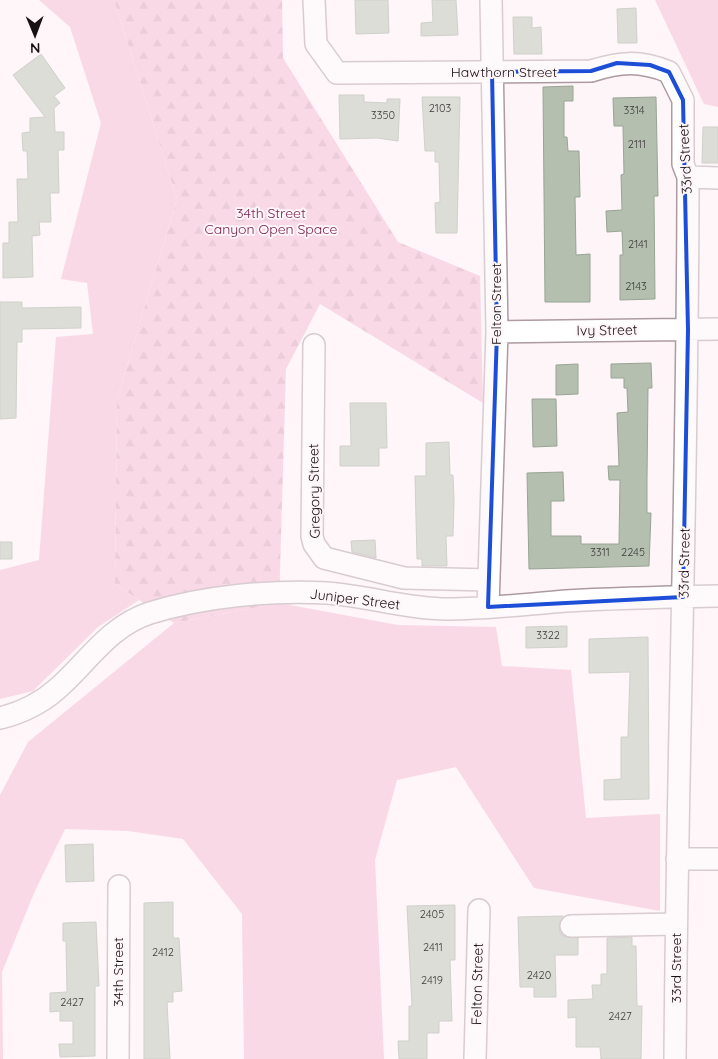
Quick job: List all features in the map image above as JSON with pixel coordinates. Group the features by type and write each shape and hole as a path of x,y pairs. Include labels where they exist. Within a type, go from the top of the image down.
{"street":[{"name":"Hawthorn Street","path":"314,0 316,44 337,73 591,72 617,63 650,64 669,72"},
{"name":"Felton Street","path":"488,607 496,332 491,0"},
{"name":"33rd Street","path":"669,72 683,100 683,164 688,177 688,330 677,859 675,1059"},
{"path":"688,177 718,178"},
{"name":"Ivy Street","path":"496,332 718,329"},
{"name":"Gregory Street","path":"314,345 312,536 314,544 324,558 404,578 488,580"},
{"name":"Juniper Street","path":"0,718 34,706 57,690 98,646 125,624 149,613 174,607 235,597 284,593 328,593 446,609 567,601 718,596"},
{"path":"677,859 718,859"},
{"name":"34th Street","path":"118,1059 119,886"},
{"name":"Felton Street","path":"475,1059 479,910"},
{"path":"571,926 676,924"}],"highlighted area":[{"path":"617,63 650,65 669,72 683,100 688,330 683,597 488,607 497,332 492,72 591,71"}],"green space":[{"path":"39,0 114,0 177,199 117,399 115,584 139,600 98,627 33,691 0,699 0,570 39,560 56,337 93,334 87,283 61,279 101,123 70,27"},
{"name":"34th Street Canyon Open Space","path":"114,0 282,0 283,58 398,242 480,276 483,403 320,304 286,369 279,603 174,623 115,584 117,399 177,199"},
{"path":"655,0 718,0 718,107 704,104"},
{"path":"279,603 398,625 496,627 502,666 571,670 586,818 660,814 660,911 534,888 456,767 397,780 375,860 384,1059 244,1059 242,914 183,839 128,831 65,829 34,893 2,972 3,1059 0,1059 0,795 28,742 174,623"}],"building":[{"path":"355,0 388,0 389,33 356,34"},
{"path":"432,0 456,0 458,35 421,36 421,23 433,22"},
{"path":"636,8 637,43 618,43 617,9"},
{"path":"513,17 532,17 532,28 541,27 542,54 514,54"},
{"path":"41,54 65,88 54,96 60,103 54,108 55,132 64,132 64,150 58,150 59,193 50,193 51,222 39,222 40,235 32,236 33,277 3,278 3,243 9,243 9,222 18,222 17,179 28,179 27,151 23,151 22,133 30,132 30,118 45,117 13,75"},
{"path":"573,86 573,101 564,101 564,137 567,137 568,151 579,151 580,197 575,197 576,255 590,254 590,302 545,302 543,87"},
{"path":"339,95 364,95 364,102 387,103 387,99 400,99 398,141 377,138 340,139"},
{"path":"422,97 460,97 457,233 436,233 435,203 440,202 439,162 435,162 435,151 425,151"},
{"path":"656,97 658,196 654,196 655,299 620,300 620,255 623,255 622,231 607,232 606,211 622,210 621,175 624,174 623,126 614,126 613,98"},
{"path":"703,127 718,127 718,163 702,163"},
{"path":"0,302 22,302 22,308 81,307 81,328 22,329 22,342 17,342 16,418 0,419"},
{"path":"651,363 652,388 648,388 647,479 647,513 651,513 649,566 529,569 527,473 563,472 564,501 551,501 551,536 581,536 581,544 619,544 620,480 609,480 608,466 619,466 617,413 628,412 627,388 624,388 624,378 611,378 611,364"},
{"path":"578,364 578,394 556,395 556,365"},
{"path":"532,399 556,399 557,446 533,447"},
{"path":"350,403 386,403 387,448 379,448 379,466 340,466 340,446 351,446"},
{"path":"449,442 450,475 453,475 454,501 453,536 446,536 447,566 422,566 422,559 417,559 415,476 426,476 426,443"},
{"path":"375,540 376,558 352,552 351,541"},
{"path":"0,542 12,542 12,559 0,559"},
{"path":"567,626 567,647 526,648 526,627"},
{"path":"648,637 649,799 604,800 604,780 621,779 621,737 628,737 630,672 589,673 589,639"},
{"path":"93,844 94,881 66,882 65,845"},
{"path":"173,902 173,938 179,938 182,991 173,992 173,1002 167,1002 170,1059 144,1059 144,903"},
{"path":"455,905 455,960 450,960 452,1021 439,1021 439,1033 427,1033 427,1059 399,1059 398,1041 409,1041 409,1006 412,1006 407,906"},
{"path":"563,916 559,926 560,932 563,936 578,938 578,955 555,955 556,997 534,997 534,987 520,987 518,917"},
{"path":"96,922 99,986 95,986 95,1056 60,1057 59,1044 73,1044 73,1021 60,1021 60,1011 50,1012 50,993 67,992 66,941 63,941 63,923"},
{"path":"632,937 632,946 636,946 637,1006 642,1006 641,1059 601,1059 600,1047 576,1047 576,1017 568,1018 568,1000 593,999 592,985 601,985 601,974 607,974 607,938"}]}
